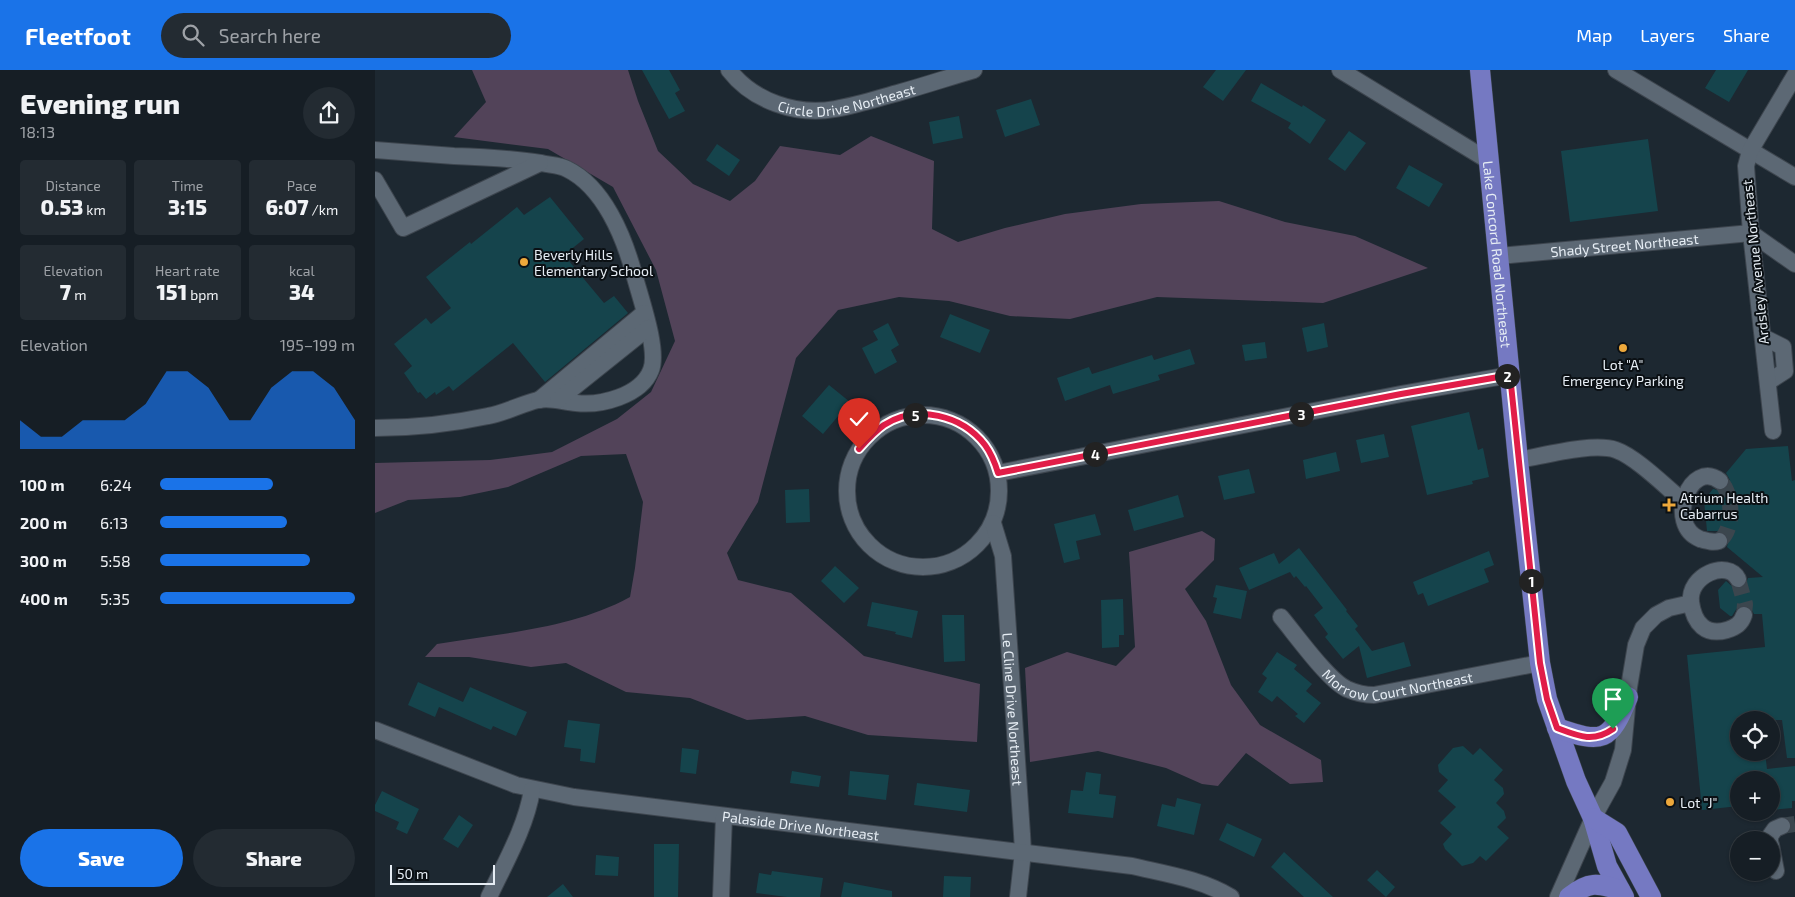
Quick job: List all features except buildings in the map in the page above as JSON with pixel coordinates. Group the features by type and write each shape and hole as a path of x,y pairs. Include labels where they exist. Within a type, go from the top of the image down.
{"main road":[{"name":"Lake Concord Road Northeast","path":"1480,70 1540,663 1547,699 1557,728 1568,753 1576,781 1593,818 1607,866 1622,893"},
{"path":"1557,728 1589,738 1604,735 1613,729 1628,697"},
{"path":"1593,818 1617,833 1651,897"},
{"path":"1569,897 1589,884 1600,884 1622,893"}],"street":[{"name":"Circle Drive Northeast","path":"729,70 738,81 761,97 776,104 807,110 833,110 867,102 974,70"},
{"path":"1340,70 1489,160"},
{"path":"1616,70 1795,177"},
{"name":"Ardsley Avenue Northeast","path":"1773,431 1751,233 1746,166 1750,151 1795,75"},
{"path":"375,150 520,159 566,168 587,183 606,207 626,247 646,320 653,359 651,371 643,383 630,393 612,399 591,404 539,400 489,416 451,422 375,428"},
{"path":"375,180 403,228 540,163"},
{"path":"1751,233 1795,264"},
{"name":"Shady Street Northeast","path":"1499,256 1751,233"},
{"path":"539,400 646,320"},
{"path":"558,400 646,320"},
{"path":"998,473 1401,394 1510,375"},
{"path":"920,414 950,419 963,425 975,434 993,458 998,473 1000,490 998,507 993,523 971,551 955,560 938,566 921,567 903,564 886,558 860,534 852,518 847,500 847,483 851,465 859,449 871,435 885,424 896,419 920,414"},
{"path":"1518,460 1597,447 1617,450 1635,462 1683,501"},
{"path":"1719,541 1710,542 1695,537 1687,528 1683,518 1683,501 1689,488 1701,477 1711,476 1720,481"},
{"name":"Le Cline Drive Northeast","path":"993,523 1003,556 1023,852 1018,897"},
{"path":"1738,579 1730,571 1706,574 1697,580 1691,590 1691,604 1696,619 1704,628 1715,633 1737,626 1744,615"},
{"path":"1558,897 1593,818 1613,782 1623,750 1628,697 1636,645 1643,628 1655,615 1669,608 1691,604"},
{"name":"Morrow Court Northeast","path":"1281,617 1331,678 1346,689 1362,694 1374,695 1540,663"},
{"name":"Palaside Drive Northeast","path":"375,730 516,786 532,790 724,816 1133,866 1195,881 1210,886 1231,897"},
{"path":"489,897 522,826 530,806 532,790"},
{"path":"721,897 724,816"},
{"path":"1774,831 1782,826"}],"shaded area":[{"path":"472,70 628,70 658,151 693,184 730,201 755,181 780,146 840,155 871,136 934,161 932,229 958,242 1005,228 1065,214 1141,204 1219,201 1285,222 1355,236 1428,268 1323,303 1157,297 1070,319 1010,316 949,301 899,297 838,310 796,358 758,502 727,553 738,580 791,593 864,656 980,684 977,742 868,735 805,716 747,720 690,698 626,692 566,663 531,667 469,657 425,657 437,644 511,633 560,623 608,608 630,597 643,502 626,454 581,456 508,487 460,497 408,500 375,513 375,463 490,460 552,452 617,419 651,392 675,341 656,270 613,187 548,149 454,137 486,102"},
{"path":"1202,531 1215,539 1214,560 1185,589 1206,621 1231,685 1260,725 1321,760 1323,782 1290,784 1246,753 1218,786 1202,784 1166,768 1098,751 1030,762 1025,668 1067,652 1116,666 1135,647 1129,552"}],"tunnel":[{"path":"1719,541 1728,529 1730,520 1728,494 1720,481"},
{"path":"1738,579 1745,604 1744,615"},
{"path":"1782,826 1795,824"}],"place":[{"name":"Beverly Hills Elementary School","path":"524,262"},
{"name":"Lot \"A\" Emergency Parking","path":"1623,348"},
{"name":"Atrium Health Cabarrus","path":"1669,505"},
{"name":"Lot \"J\"","path":"1670,802"}],"route":[{"path":"859,449 871,435 885,424 896,419 920,414 935,415 963,425 975,434 993,458 998,473 1401,394 1510,375 1540,663 1547,699 1557,728 1589,738 1604,735 1613,729"}]}
